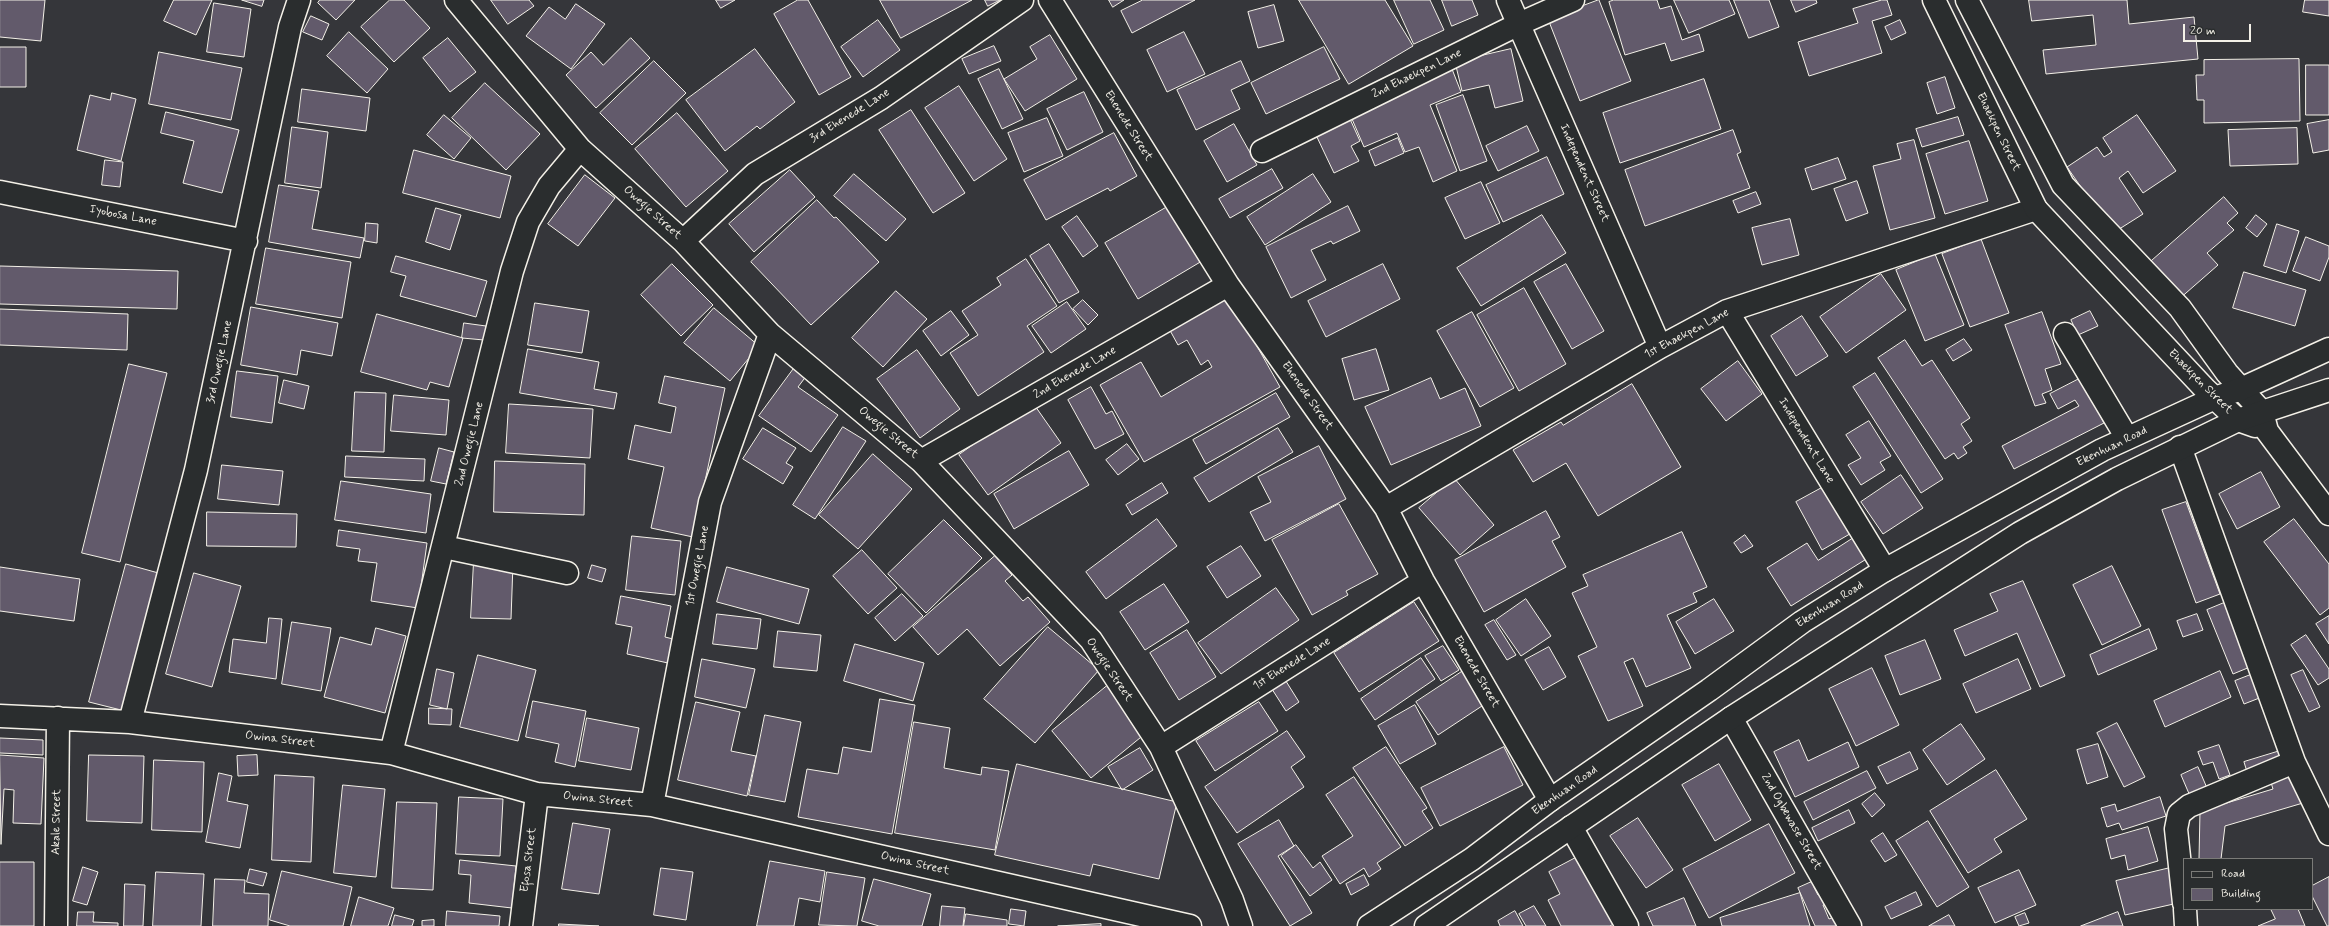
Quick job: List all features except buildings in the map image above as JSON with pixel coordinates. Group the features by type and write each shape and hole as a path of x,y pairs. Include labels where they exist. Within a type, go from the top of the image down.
{"street":[{"name":"3rd Owegie Lane","path":"130,722 196,470 246,241 290,28 299,0"},
{"name":"Owegie Street","path":"456,0 580,149 683,241 770,334 921,461 1091,640 1161,747 1232,900 1241,926"},
{"name":"3rd Ehenede Lane","path":"683,241 755,174 881,98 1022,0"},
{"name":"Ehenede Street","path":"1050,0 1228,285 1386,508 1423,581 1550,800"},
{"name":"Independent Street","path":"1508,0 1660,347"},
{"name":"2nd Ehaekpen Lane","path":"1262,151 1519,24 1573,0"},
{"name":"Ehaekpen Street","path":"1934,0 2036,209 2215,398 2238,420"},
{"name":"Ehaekpen Street","path":"1967,0 2063,185 2180,308 2227,373 2265,421 2329,514"},
{"name":"2nd Owegie Lane","path":"391,754 512,271 528,222 549,186 580,149"},
{"name":"Iyobosa Lane","path":"0,192 246,241"},
{"name":"1st Ehaekpen Lane","path":"1386,508 1660,347 1727,311 2036,209"},
{"name":"2nd Ehenede Lane","path":"921,461 1228,285"},
{"name":"Independent Lane","path":"1727,311 1885,570"},
{"name":"1st Owegie Lane","path":"652,805 710,502 770,334"},
{"path":"2065,334 2127,438"},
{"name":"Ekenhuan Road","path":"1369,926 1472,860 1550,800 1709,690 1802,622 1885,570 2095,454 2127,438 2329,349"},
{"path":"1426,926 1731,718 2020,533 2117,479 2238,420 2265,421 2329,390"},
{"path":"2180,447 2294,762 2329,834"},
{"path":"444,547 567,573"},
{"name":"1st Ehenede Lane","path":"1161,747 1423,581"},
{"name":"Owina Street","path":"0,716 130,722 391,754 537,794 652,805 1190,926"},
{"name":"Akale Street","path":"56,926 58,718"},
{"name":"2nd Ogbewase Street","path":"1731,718 1850,926"},
{"path":"2183,894 2176,829 2179,814 2189,806 2294,762"},
{"name":"Efosa Street","path":"522,926 537,794"},
{"path":"1571,827 1627,926"},
{"path":"2185,910 2186,926"}]}
